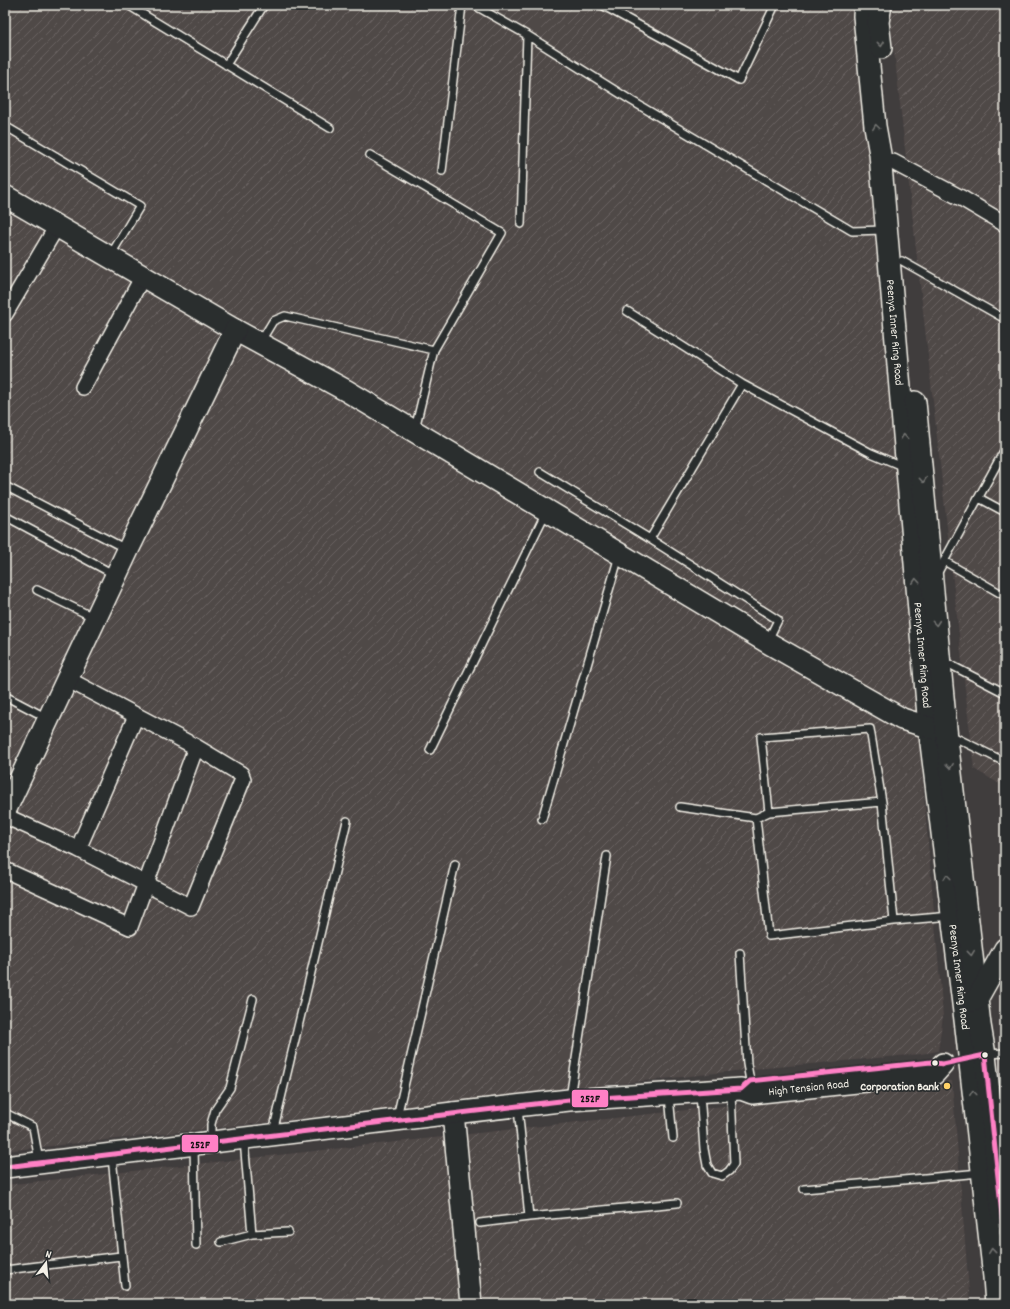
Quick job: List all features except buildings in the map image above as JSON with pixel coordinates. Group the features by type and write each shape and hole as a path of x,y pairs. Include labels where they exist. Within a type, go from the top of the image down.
{"main road":[{"name":"Peenya Inner Ring Road","path":"865,5 864,16 875,126 880,154 906,468 935,706 952,916 970,1002"},
{"name":"Peenya Inner Ring Road","path":"881,5 878,22 893,162 939,659 935,706"},
{"path":"5,196 235,330 347,391 766,642 902,718 937,730"},
{"path":"5,811 128,550 235,330"},
{"name":"Peenya Inner Ring Road","path":"937,730 973,1026 986,1055 1000,1153 1005,1243"},
{"path":"970,1002 1005,949"},
{"path":"973,1026 1005,976"},
{"name":"Peenya Inner Ring Road","path":"986,1055 983,1173 996,1304"},
{"name":"High Tension Road","path":"5,1167 518,1105 570,1100 700,1092 741,1087 752,1093 934,1074 943,1064 986,1055"},
{"path":"453,1112 471,1304"}],"street":[{"path":"893,162 963,199 1005,224"},
{"path":"5,314 57,226"},
{"path":"83,387 143,276"},
{"path":"5,816 78,849 147,883 191,908 243,779 241,774 196,747 68,679"},
{"path":"78,849 136,716"},
{"path":"5,870 130,927 196,747"}],"lane":[{"path":"128,5 330,128"},
{"path":"226,65 264,5"},
{"path":"442,171 462,5"},
{"path":"474,5 527,35 632,101 852,231 886,230"},
{"path":"602,5 739,80 775,5"},
{"path":"522,224 527,35"},
{"path":"5,126 140,206 109,257"},
{"path":"370,154 502,233 434,350 414,431"},
{"path":"902,261 1005,319"},
{"path":"627,311 742,384 871,453 906,468"},
{"path":"260,343 273,321 285,316 434,350"},
{"path":"650,539 742,384"},
{"path":"932,582 1005,450"},
{"path":"540,472 778,620 766,642"},
{"path":"5,486 128,550"},
{"path":"979,498 1005,512"},
{"path":"430,750 546,510"},
{"path":"5,516 117,576"},
{"path":"542,819 620,554"},
{"path":"944,561 1005,596"},
{"path":"37,590 96,619"},
{"path":"939,659 1005,693"},
{"path":"5,696 49,719"},
{"path":"769,812 761,737 870,729 882,802 894,921"},
{"path":"937,730 1005,762"},
{"path":"680,807 756,818 769,812 882,802"},
{"path":"756,818 770,936 894,921 952,916"},
{"path":"272,1134 347,821"},
{"path":"570,1100 607,856"},
{"path":"396,1120 455,864"},
{"path":"700,1092 704,1149 707,1165 712,1173 722,1176 729,1171 734,1164 741,1087 747,1064 740,953"},
{"path":"196,1245 202,1143 211,1124 215,1110 230,1088 253,999"},
{"path":"669,1093 673,1138"},
{"path":"518,1105 529,1217"},
{"path":"5,1113 33,1127 39,1163"},
{"path":"244,1138 252,1234"},
{"path":"112,1155 125,1286"},
{"path":"804,1189 983,1173"},
{"path":"480,1223 677,1203"},
{"path":"221,1242 252,1234 288,1232"},
{"path":"5,1270 121,1256"}],"shaded area":[{"path":"5,5 855,5 856,51 870,173 943,1016 938,1051 921,1054 753,1069 5,1151"},
{"path":"889,5 1005,5 1005,787 974,769"},
{"path":"952,1081 970,1304 5,1304 5,1185"}],"transit line":[{"name":"252F","path":"5,1167 569,1100 741,1089 750,1081 931,1062 943,1064 985,1055 1005,1243"}],"place":[{"name":"Corporation Bank","path":"947,1086"}]}
